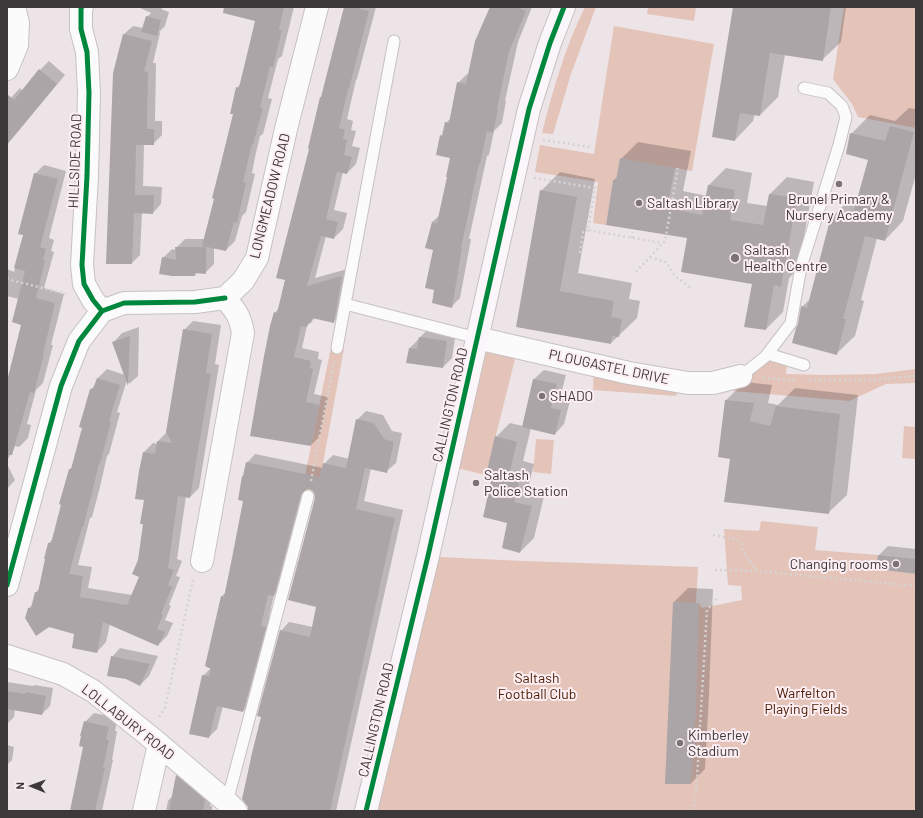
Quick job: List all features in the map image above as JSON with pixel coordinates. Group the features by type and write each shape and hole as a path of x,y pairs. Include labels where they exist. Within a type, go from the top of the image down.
{"street":[{"path":"7,68 17,45 18,23 14,7"},
{"name":"HILLSIDE ROAD","path":"81,7 81,29 87,52 89,93 87,176 82,265 84,284 93,300 102,311"},
{"name":"LONGMEADOW ROAD","path":"225,298 243,280 257,258 286,129 318,7"},
{"name":"CALLINGTON ROAD","path":"366,811 428,556 522,136 550,43 564,7"},
{"path":"7,584 13,538 61,386 79,340 102,311 124,303 195,302 225,298 234,308 241,320 243,333 201,561"},
{"name":"PLOUGASTEL DRIVE","path":"477,338 629,373 688,383 713,383 741,376"},
{"name":"LOLLABURY ROAD","path":"7,656 63,674 93,691 154,740 231,807"},
{"path":"144,811 154,740"}],"lane":[{"path":"337,348 394,41"},
{"path":"741,376 768,354 791,323 802,267 846,117 842,106 828,93 804,88"},
{"path":"346,304 477,338"},
{"path":"768,354 804,365"},
{"path":"231,807 308,496"}],"path":[{"path":"522,136 592,147"},
{"path":"636,272 664,241 678,168"},
{"path":"514,175 594,188 588,230"},
{"path":"580,253 583,232 588,230 662,243"},
{"path":"632,238 633,232"},
{"path":"650,257 666,262 675,276 691,288"},
{"path":"7,278 59,292"},
{"path":"308,496 337,348"},
{"path":"741,376 786,380 868,380 916,376"},
{"path":"713,535 738,540 756,571"},
{"path":"154,740 165,708 201,561"},
{"path":"715,570 756,571 916,586"},
{"path":"691,811 696,796 707,610 717,598"}],"green space":[{"path":"585,7 596,7 571,74 553,134 542,133 555,85 571,38"},
{"path":"648,7 696,7 694,21 647,14"},
{"path":"844,7 916,7 916,128 858,117 852,104 833,79"},
{"path":"614,26 714,44 692,171 620,159 616,180 613,181 606,225 593,223 598,182 535,172 540,145 594,154"},
{"path":"477,338 518,347 486,475 448,466"},
{"path":"331,347 344,349 316,495 317,499 302,495 302,491"},
{"path":"765,357 787,364 786,374 875,374 916,369 916,383 886,384 849,401 733,391 733,378"},
{"path":"594,365 678,390 676,396 593,390"},
{"path":"904,426 916,427 916,459 902,458"},
{"path":"536,439 554,440 551,474 533,472"},
{"path":"761,521 818,527 815,550 878,555 877,569 916,574 916,811 366,811 428,556 698,567 696,603 699,603 702,608 742,600 741,586 728,585 724,529 759,531"}],"building":[{"path":"224,7 284,7 279,30 282,30 273,67 270,66 260,107 263,108 253,145 252,144 243,182 246,183 237,223 234,222 226,251 202,246 214,199 212,198 233,114 230,114 236,87 239,88 255,21 223,13"},
{"path":"344,7 354,7 369,11 339,128 345,130 343,139 347,140 344,155 352,157 347,174 337,172 326,219 338,222 334,239 321,236 307,286 342,276 334,323 312,318 311,323 308,323 307,327 301,326 294,357 311,361 310,368 313,369 306,402 319,405 311,446 250,436 270,326 274,312 277,313 285,280 276,278 309,149 320,97"},
{"path":"490,7 517,7 526,11 509,52 493,133 487,131 461,248 452,308 432,303 434,290 425,288 433,250 425,248 432,222 437,223 450,158 436,155 440,135 442,136 445,122 449,123 457,82 466,84 475,41"},
{"path":"733,7 831,7 823,61 770,53 760,116 740,113 735,141 712,137"},
{"path":"146,16 161,20 157,36 141,32"},
{"path":"123,34 152,41 144,71 148,72 147,129 154,129 154,145 136,145 135,195 154,195 153,214 134,213 132,264 106,264 113,73"},
{"path":"39,69 57,84 7,144 7,94 14,100"},
{"path":"890,126 914,132 885,241 865,236 843,319 846,319 837,355 792,343 798,324 801,306 807,308 831,216 851,221 868,160 846,154 850,133 885,141"},
{"name":"Saltash Health Centre","path":"620,158 675,168 667,208 702,215 708,185 735,190 730,220 763,225 769,194 797,198 781,287 774,285 766,330 744,327 752,284 681,272 687,238 606,225 613,180 616,180"},
{"path":"34,173 58,179 40,247 46,249 43,260 45,261 36,298 55,303 34,393 30,392 12,455 7,455 7,381 21,325 12,322 25,271 14,268 23,235 18,234"},
{"path":"540,190 577,197 560,291 614,301 611,317 622,319 619,337 612,336 611,344 516,327"},
{"path":"175,247 206,247 206,274 195,273 195,276 172,276 159,274 162,257 176,260"},
{"path":"183,329 212,334 206,373 211,374 190,498 178,496 168,568 174,570 168,585 172,587 161,614 163,615 157,629 165,632 158,646 103,622 97,653 72,648 74,634 49,627 36,636 25,618 28,608 31,608 35,592 38,592 48,543 51,543 61,505 59,504 69,469 71,469 82,428 79,427 90,389 93,389 97,378 120,385 109,421 111,422 83,527 69,574 83,576 80,597 127,605 139,577 132,574 138,560 143,524 140,524 144,500 135,499 139,471 143,452 155,454 157,441 172,443 166,432"},
{"path":"130,336 128,386 112,342"},
{"path":"419,337 447,341 443,368 406,363 409,348 417,349"},
{"name":"SHADO","path":"533,379 557,384 551,408 561,410 555,435 522,427"},
{"path":"725,400 754,403 750,421 770,426 776,406 840,414 829,514 724,502 730,459 718,457"},
{"path":"356,419 374,423 384,439 394,442 387,473 365,468 356,509 395,518 330,811 248,811 248,807 242,799 261,717 257,716 280,630 310,637 316,607 288,600 315,495 310,489 303,491 301,494 274,596 268,595 261,626 266,627 243,712 217,706 209,738 189,734 202,675 209,676 211,669 205,666 221,596 224,597 231,563 243,501 238,500 242,476 246,462 320,477 323,463 346,468"},
{"path":"495,436 517,442 509,475 520,478 514,502 532,506 520,553 502,548 507,523 483,517 492,477 486,475"},
{"name":"Changing rooms","path":"878,555 916,559 916,574 876,569"},
{"path":"673,602 699,603 696,709 691,784 665,784"},
{"path":"111,656 150,664 140,686 126,679 107,676"},
{"path":"7,691 25,694 26,692 46,696 42,715 7,709"},
{"path":"84,721 109,727 106,739 109,740 103,768 105,768 95,811 70,811 83,747 79,746"},
{"path":"176,775 205,800 203,811 169,811"}],"cycle path":[{"path":"82,7 81,29 87,52 89,93 87,176 82,265 84,284 93,300 102,311"},
{"path":"366,811 428,556 529,109 550,43 564,7"},
{"path":"7,585 61,386 79,341 102,311 124,303 195,302 225,298"}],"place":[{"name":"Brunel Primary & Nursery Academy","path":"839,184"},
{"name":"Saltash Library","path":"639,203"},
{"name":"Saltash Health Centre","path":"735,258"},
{"name":"SHADO","path":"542,396"},
{"name":"Saltash Police Station","path":"476,483"},
{"name":"Changing rooms","path":"896,564"},
{"name":"Kimberley Stadium","path":"680,743"}],"park label":[{"name":"Saltash Football Club","path":"537,686"},
{"name":"Warfelton Playing Fields","path":"806,702"}]}
